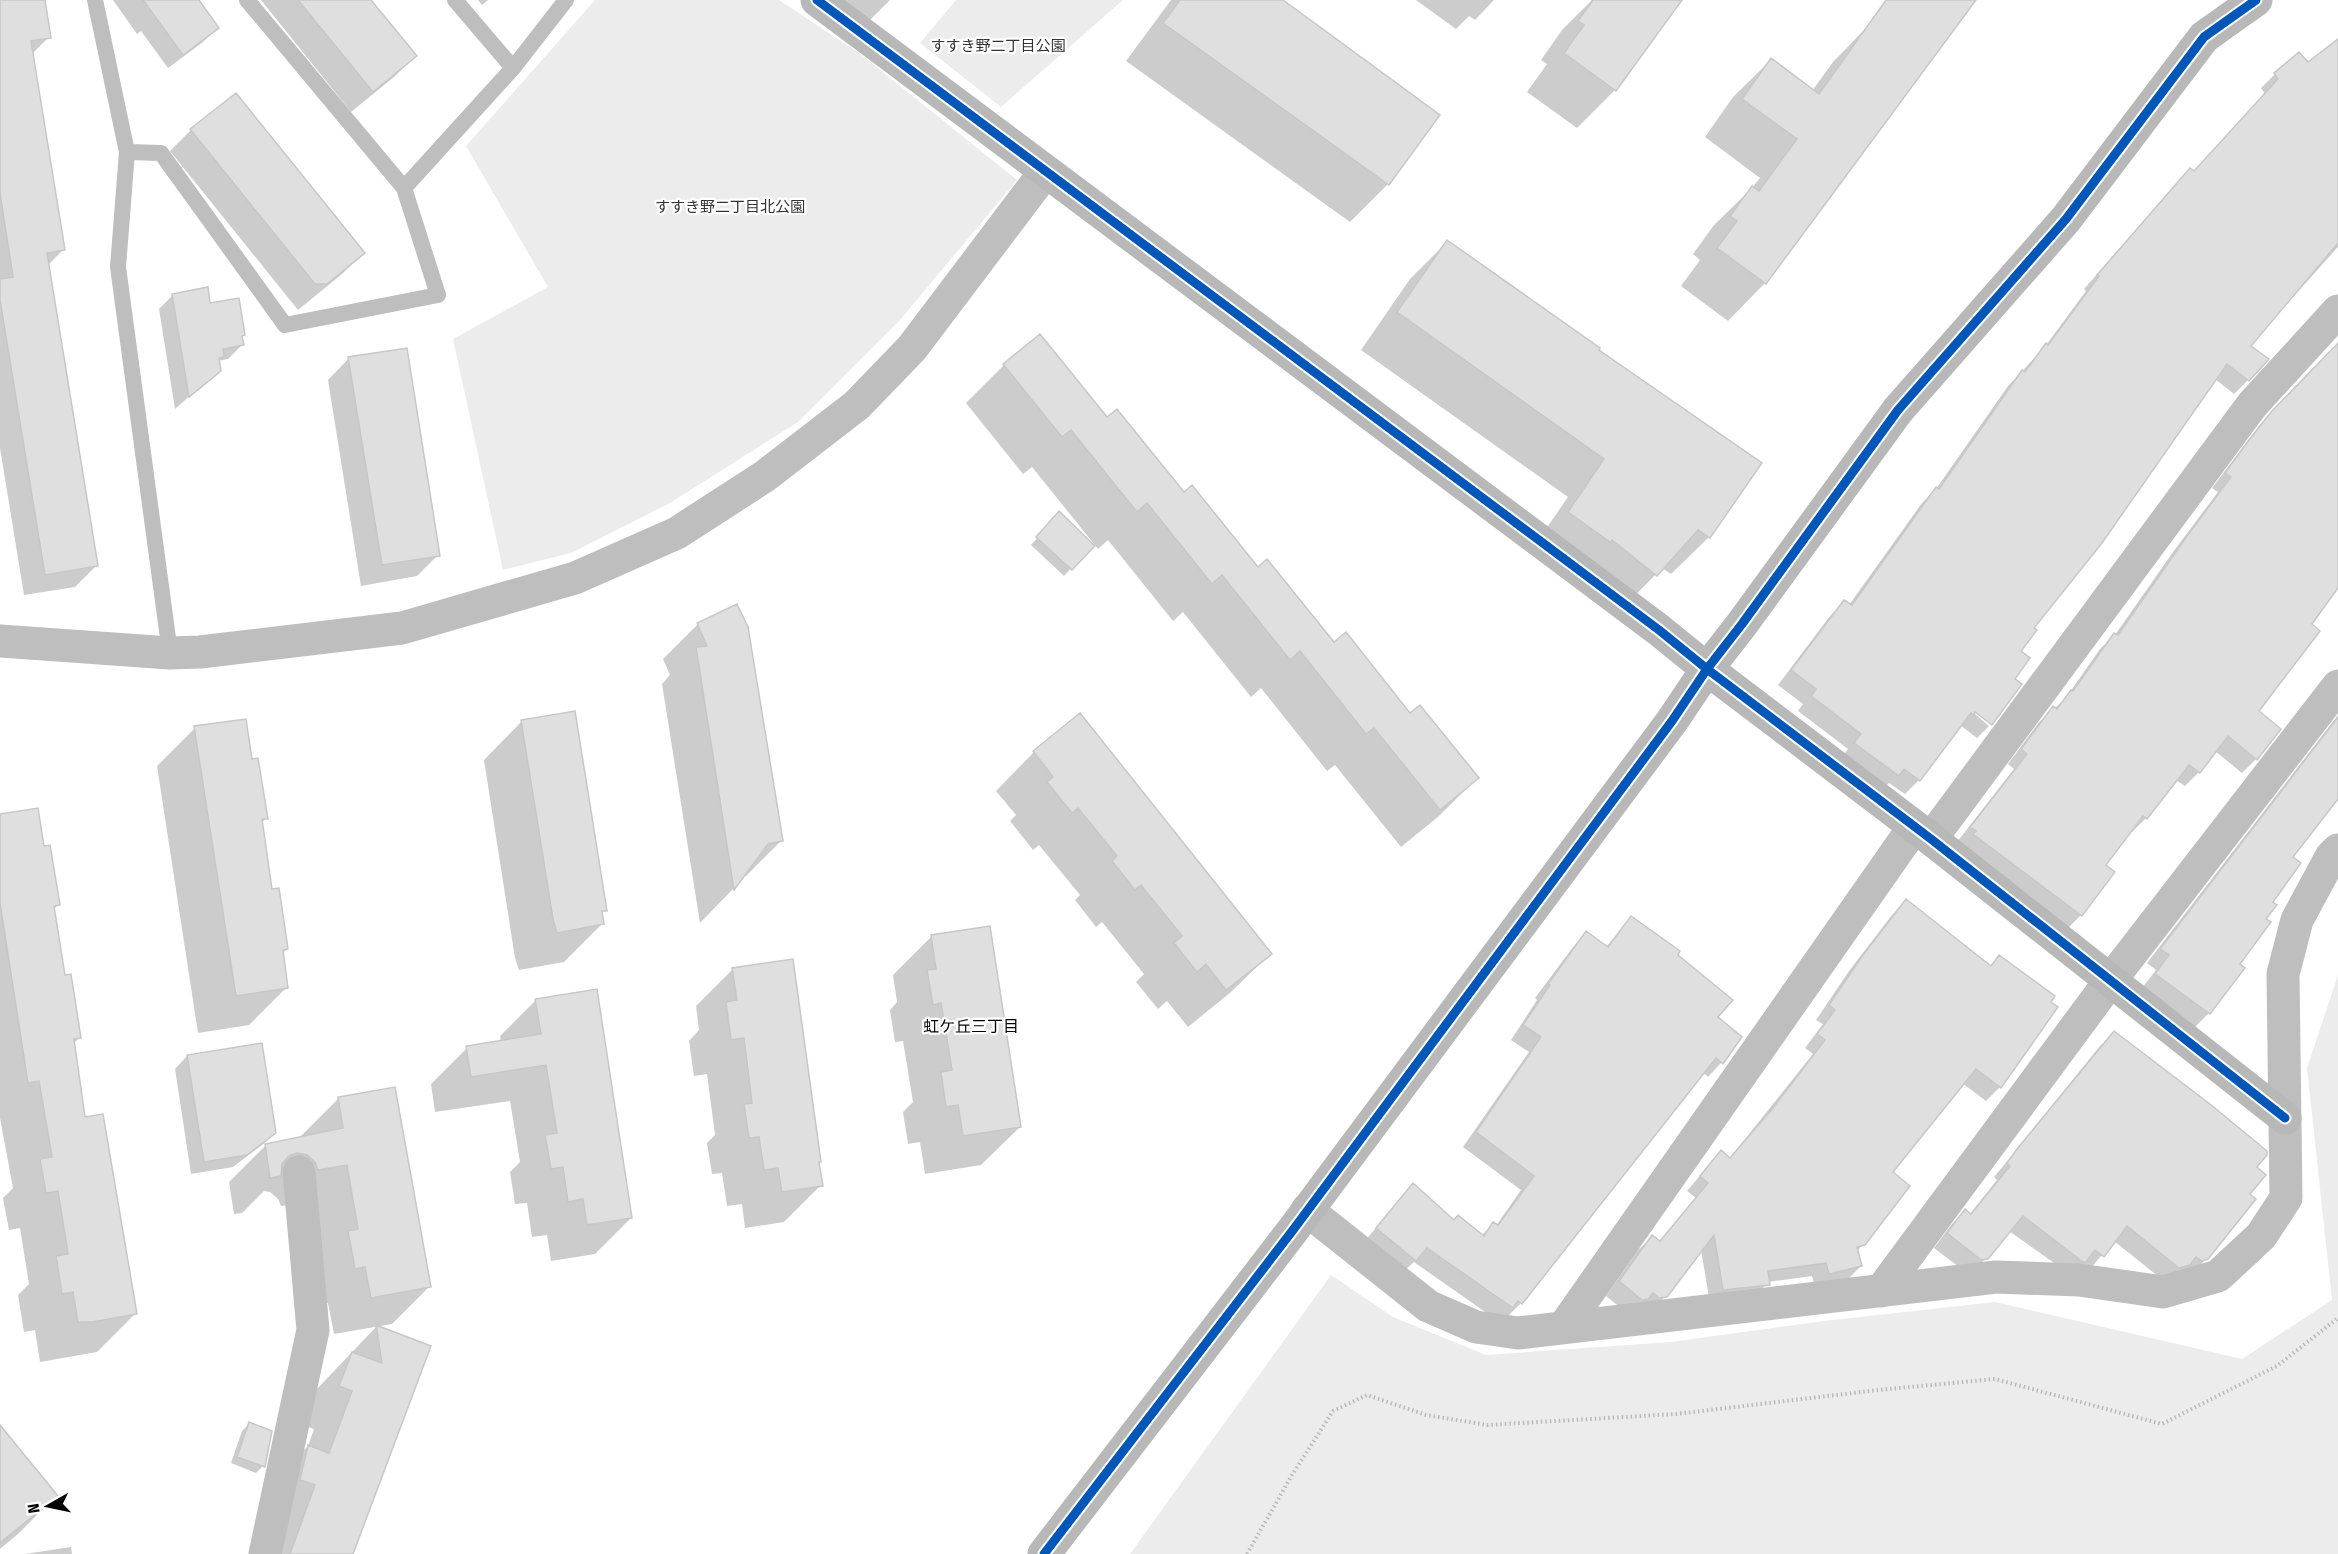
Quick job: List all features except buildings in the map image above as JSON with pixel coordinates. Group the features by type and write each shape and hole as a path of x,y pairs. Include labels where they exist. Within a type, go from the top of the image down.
{"street":[{"path":"817,0 1659,630 1923,833 2285,1118"},
{"path":"1044,1554 1307,1210 1672,721 1707,669 1898,410 2066,219 2204,37 2256,0"},
{"path":"0,641 170,653 200,652 402,628 574,578 677,533 765,476 857,405 912,348 1045,172"},
{"path":"1564,1327 1923,833 2252,405 2338,311"},
{"path":"1881,1291 2110,981 2338,686"},
{"path":"1307,1210 1428,1306 1476,1327 1518,1333 1996,1277 2079,1280 2163,1292 2218,1276 2261,1236 2286,1198 2283,975 2297,920 2331,857 2338,850"},
{"path":"265,1554 313,1330 299,1172"}],"lane":[{"path":"94,0 127,152 118,267 170,653"},
{"path":"127,152 161,153 285,325 438,295 404,188 247,0"},
{"path":"455,0 513,68"},
{"path":"404,188 513,68 566,0"}],"path":[{"path":"1247,1554 1292,1475 1333,1411 1366,1395 1426,1415 1487,1425 1676,1414 1878,1390 1995,1379 2162,1424 2277,1366 2338,1318"}],"green space":[{"name":"すすき野二丁目北公園","path":"595,0 779,0 859,53 1017,180 900,320 798,422 670,503 571,553 503,570 453,339 548,287 466,146"},
{"name":"すすき野二丁目公園","path":"956,0 1123,0 1001,107 920,43"},
{"path":"2338,975 2338,1554 1130,1554 1331,1275 1393,1317 1486,1355 1671,1342 1824,1321 1995,1302 2242,1359 2332,1300 2307,1068"}],"cycle path":[{"path":"817,0 1659,630 1931,839 2285,1118"},
{"path":"1044,1554 1293,1230 1672,721 1707,669 1898,410 2066,219 2204,37 2256,0"}],"district":[{"name":"虹ケ丘三丁目","path":"971,1026"}]}
